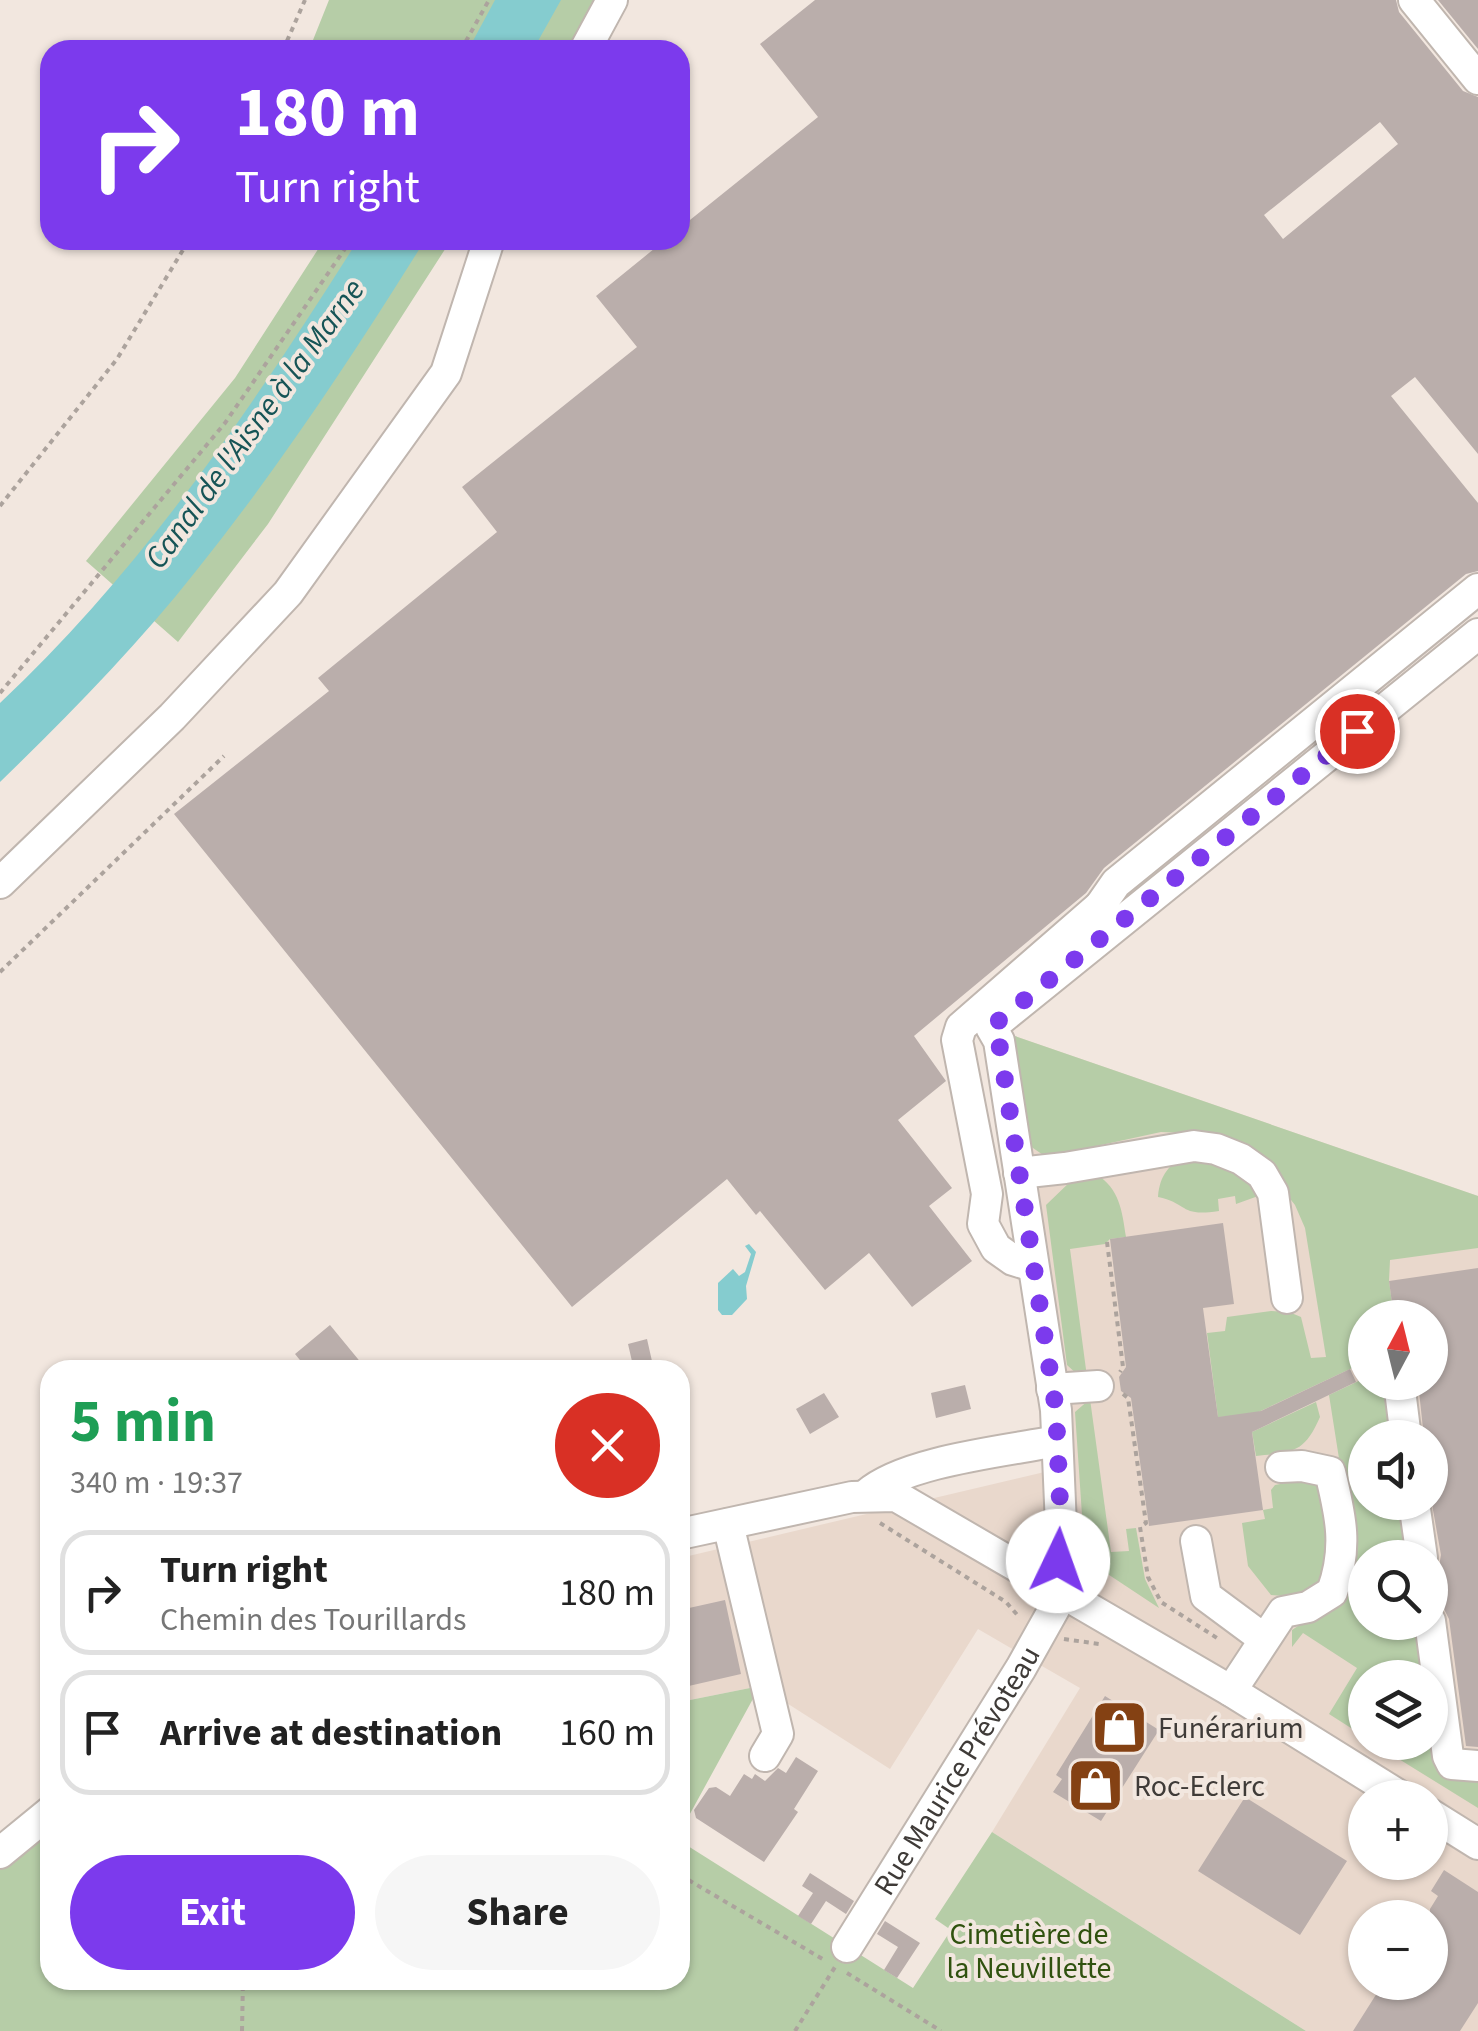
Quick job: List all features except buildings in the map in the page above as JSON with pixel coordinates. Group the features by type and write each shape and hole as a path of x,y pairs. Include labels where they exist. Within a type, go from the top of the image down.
{"street":[{"path":"590,40 612,0"},
{"path":"1414,0 1478,79"},
{"path":"0,883 172,717 288,593 446,373 486,250"},
{"path":"1107,916 1116,882 1478,589"},
{"path":"1034,1266 1013,1260 996,1248 983,1224 986,1194 958,1040 961,1027 1478,634"},
{"name":"Rue Maurice Prévoteau","path":"842,1957 1021,1668 1055,1588 1061,1526 1052,1390 999,1042 991,1027 1107,916"},
{"path":"1019,1173 1194,1146 1241,1159 1262,1174 1273,1193 1288,1298"},
{"path":"1052,1390 1112,1385"},
{"path":"865,1496 880,1484 912,1470 1057,1440"},
{"path":"1231,1691 1283,1612 1308,1607 1332,1592 1342,1562 1339,1510 1330,1472 1302,1466 1281,1467"},
{"path":"690,1532 865,1496 896,1496 1231,1691 1374,1780"},
{"path":"728,1524 778,1734 765,1756"},
{"path":"1196,1542 1206,1596 1258,1649"},
{"path":"1433,1640 1448,1756 1458,1766 1478,1766"},
{"path":"0,1853 40,1820"},
{"path":"1448,1825 1478,1844"}],"path":[{"path":"287,40 304,0"},
{"path":"467,40 489,0"},
{"path":"0,506 117,358 183,250"},
{"path":"0,693 226,423 343,250"},
{"path":"0,972 224,756"},
{"path":"1107,1242 1122,1366 1112,1385 1128,1398 1146,1523 1140,1527 1148,1578 1161,1602 1258,1649"},
{"path":"690,1880 842,1957 941,2031"},
{"path":"794,2031 842,1957"},
{"path":"242,2031 243,1990"}],"shaded area":[{"path":"1009,1034 1478,1196 1478,2031 1306,2031 992,1832 1080,1688 978,1629 890,1769 760,1686 690,1700 690,1556 1053,1470"}],"green space":[{"path":"329,0 596,0 573,40 313,40"},
{"path":"318,250 445,250 268,524 178,642 86,561 235,378"},
{"path":"1009,1034 1478,1196 1478,1248 1390,1260 1392,1300 1348,1300 1348,1370 1250,1416 1218,1417 1207,1333 1225,1331 1227,1317 1289,1312 1301,1317 1311,1358 1326,1357 1305,1228 1295,1205 1276,1181 1183,1133 1161,1132 1046,1157 1020,1139"},
{"path":"1188,1153 1238,1165 1261,1195 1236,1204 1235,1196 1218,1199 1219,1211 1206,1212 1191,1211 1158,1197 1167,1171"},
{"path":"1096,1174 1115,1194 1126,1237 1070,1249 1087,1377 1079,1376 1067,1365 1046,1205 1073,1179"},
{"path":"1348,1386 1348,1400 1395,1400 1397,1420 1348,1420 1348,1516 1329,1395"},
{"path":"1090,1399 1111,1552 1129,1551 1126,1529 1136,1528 1145,1579 1159,1608 1085,1559 1075,1412"},
{"path":"1316,1402 1320,1417 1302,1445 1288,1452 1256,1456 1252,1432"},
{"path":"1306,1479 1319,1482 1331,1496 1327,1566 1321,1580 1310,1590 1271,1595 1248,1566 1242,1523 1265,1519 1263,1510 1273,1508 1271,1490 1275,1485"},
{"path":"1349,1520 1409,1520 1412,1540 1352,1540"},
{"path":"1348,1584 1348,1640 1423,1640 1426,1660 1348,1662 1303,1633 1292,1647 1292,1630 1345,1594"},
{"path":"1348,1683 1348,1726 1329,1714"},
{"path":"760,1686 690,1814 690,1700"},
{"path":"1448,1749 1478,1771 1478,1808 1448,1789 1448,1780 1433,1780 1400,1760 1448,1760"},
{"name":"Cimetière de la Neuvillette","path":"992,1832 1306,2031 0,2031 0,1870 40,1839 40,1990 690,1990 690,1847 913,1988 951,1930 935,1919"}],"water":[{"path":"495,0 561,0 539,40 473,40"},
{"name":"Canal de l'Aisne à la Marne","path":"351,250 419,250 315,409 196,571 101,680 0,782 0,703 102,597 149,541 278,363"},
{"path":"749,1244 756,1252 746,1286 747,1299 732,1315 722,1315 718,1310 718,1283 733,1269 739,1276 745,1272 751,1254 745,1246"}],"place":[{"name":"Funérarium","path":"1119,1728"},
{"name":"Roc-Eclerc","path":"1095,1786"}],"route":[{"path":"1058,1561 1061,1526 1056,1410 999,1042 991,1027 1357,731"}]}
